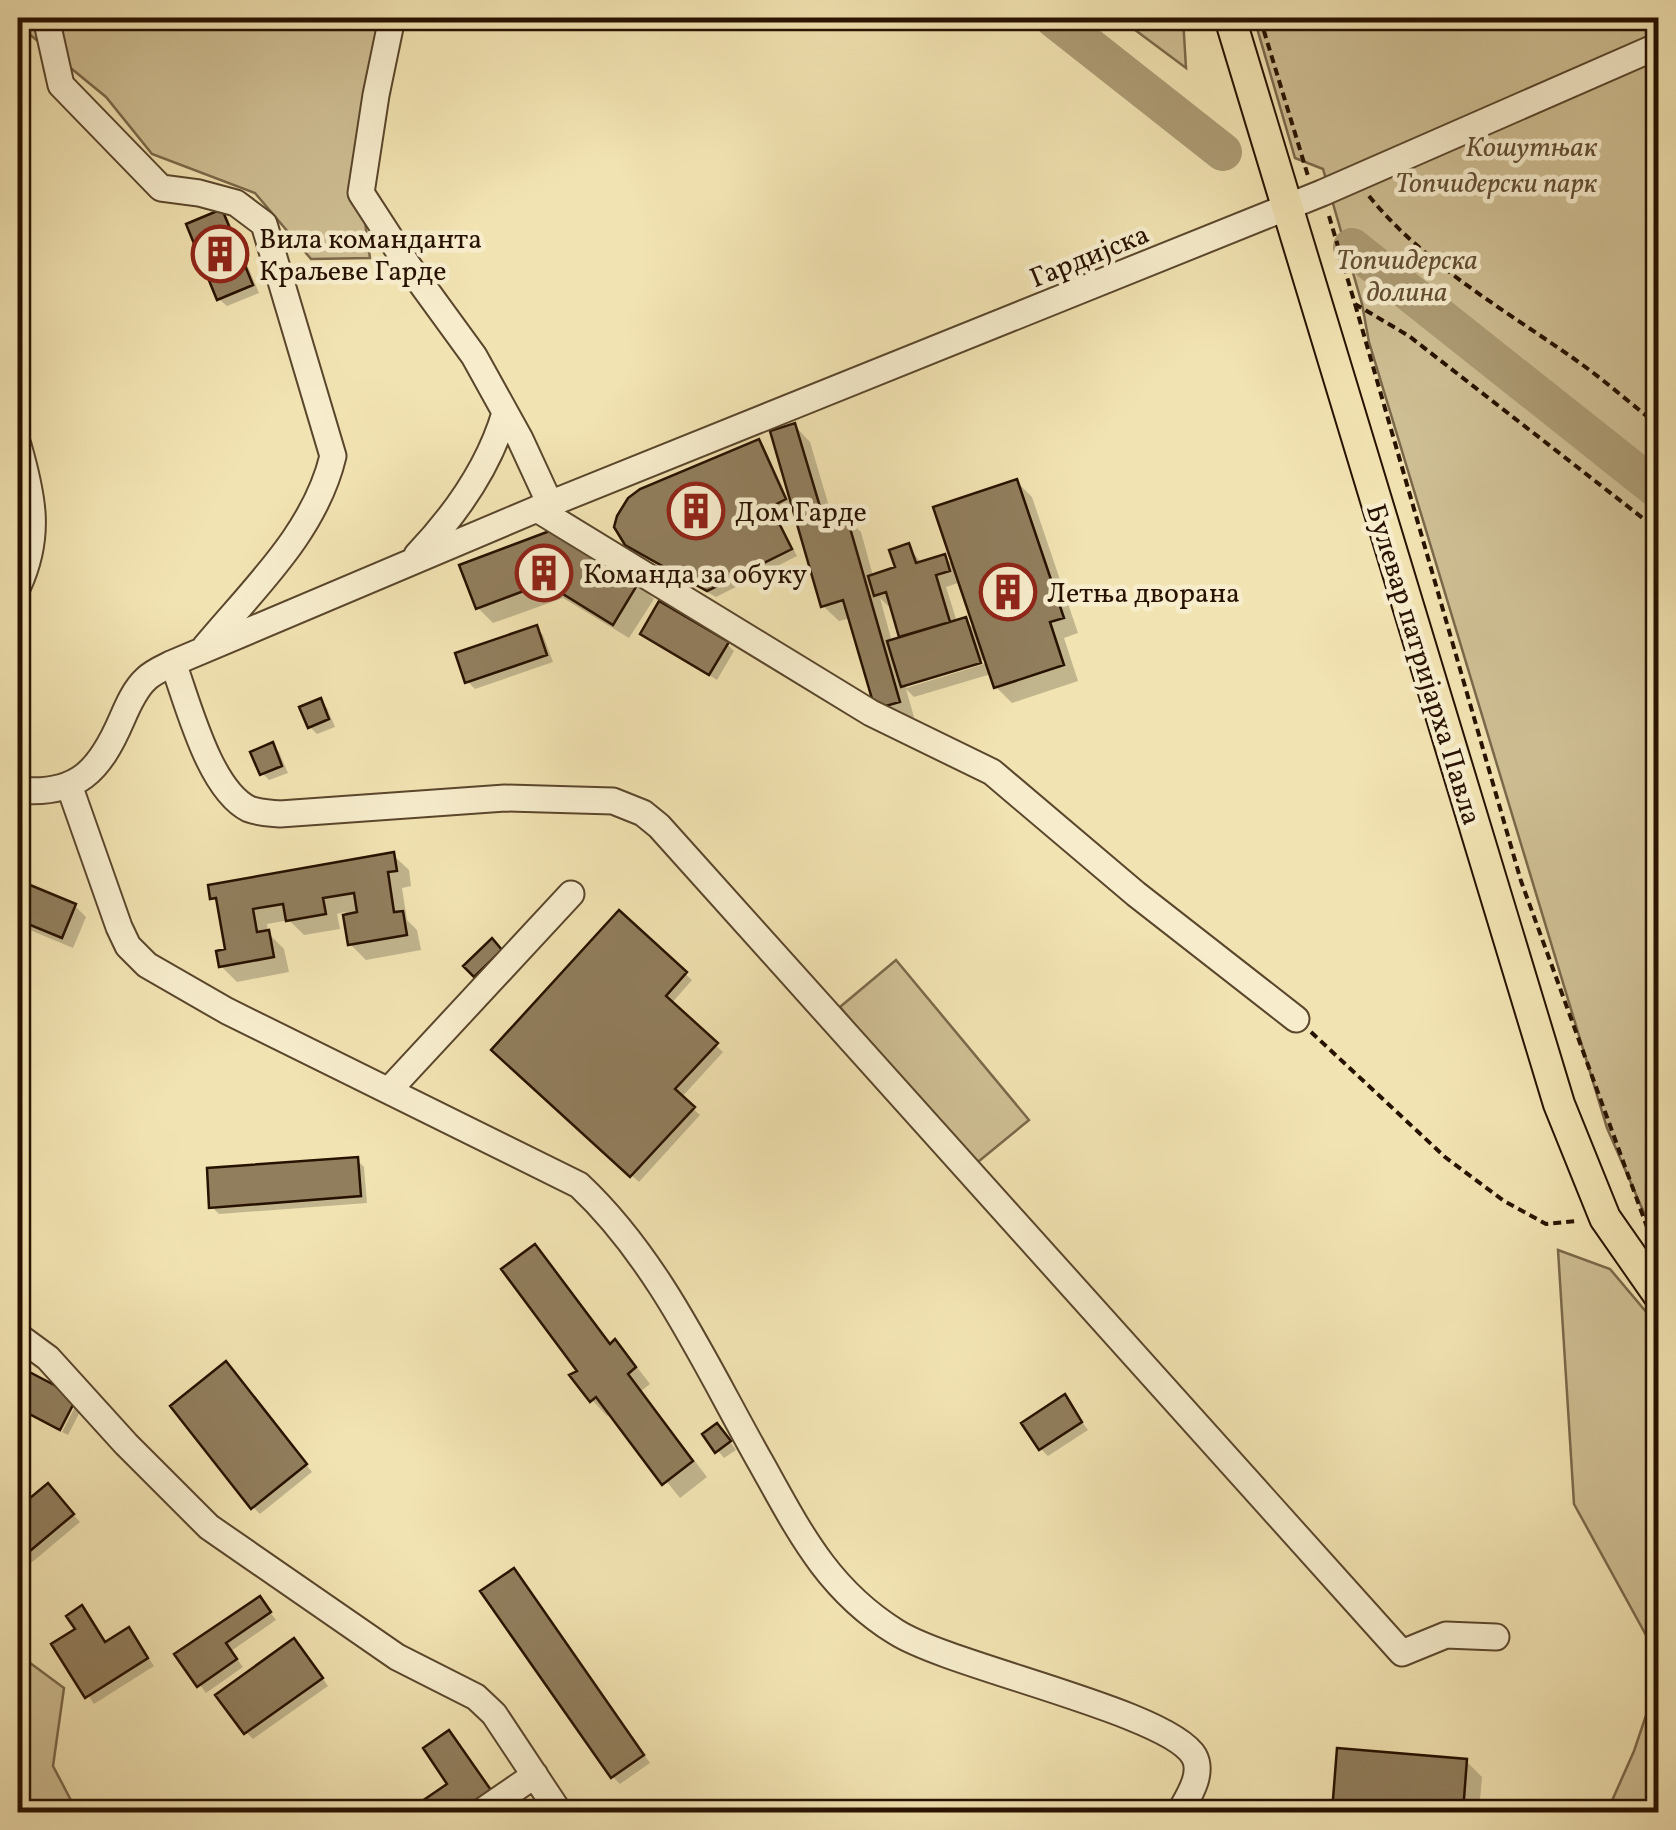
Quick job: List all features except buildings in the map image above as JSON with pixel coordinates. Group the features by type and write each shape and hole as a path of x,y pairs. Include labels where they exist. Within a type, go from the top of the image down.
{"main road":[{"name":"Булевар патријарха Павла","path":"1230,18 1559,1104 1605,1218 1650,1257 1658,1294"}],"street":[{"path":"46,18 61,85 161,188 199,193 236,204 264,224 333,456 326,486 307,524 202,651"},
{"path":"392,18 361,193 474,356 506,413 544,506 870,713 992,772 1136,894 1296,1019"},
{"name":"Гардијска","path":"69,785 85,778 101,762 138,687 154,672 172,663 544,506 1318,195 1658,46"},
{"path":"410,562 450,520 479,473 506,413"},
{"path":"18,445 34,541 18,586"},
{"path":"172,663 221,783 240,803 260,812 505,798 613,800 643,813 659,826 1402,1653 1446,1634 1496,1637"},
{"path":"18,790 69,785 119,928 136,955 226,1011 580,1186 617,1224 660,1286 823,1569 856,1601 916,1643 1101,1706 1182,1743 1197,1766 1180,1812"},
{"path":"389,1090 571,894"},
{"path":"18,1336 48,1358 209,1527 397,1657 476,1697 494,1714 560,1812"},
{"path":"481,1812 535,1775"}],"path":[{"path":"1260,18 1355,304 1521,881 1650,1257"},
{"path":"1355,178 1393,226 1658,424"},
{"path":"1355,304 1409,336 1658,530"},
{"path":"1296,1019 1445,1156 1504,1202 1546,1224 1605,1218"}],"green space":[{"path":"25,18 392,18 361,193 370,258 311,259 255,193 152,154 106,97 28,33"},
{"path":"1119,18 1183,18 1186,68"},
{"name":"Топчидерски парк","path":"1254,18 1658,18 1658,1245 1607,1128 1369,342 1323,169 1295,158"},
{"path":"896,960 1029,1120 973,1166 840,1007"},
{"path":"1558,1250 1610,1269 1658,1326 1658,1657 1574,1504"},
{"path":"18,1654 64,1688 53,1766 74,1806 192,1812 18,1812"},
{"path":"1658,1680 1658,1812 1607,1812 1634,1751"}],"waterway":[{"path":"1053,18 1223,152"},
{"path":"1352,247 1658,490"}],"place":[{"name":"Вила команданта Краљеве Гарде","path":"220,254"},
{"name":"Дом Гарде","path":"696,511"},
{"name":"Команда за обуку","path":"544,573"},
{"name":"Летња дворана","path":"1008,592"}],"park label":[{"name":"Кошутњак","path":"1531,146"},
{"name":"Топчидерска долина","path":"1407,275"}]}
